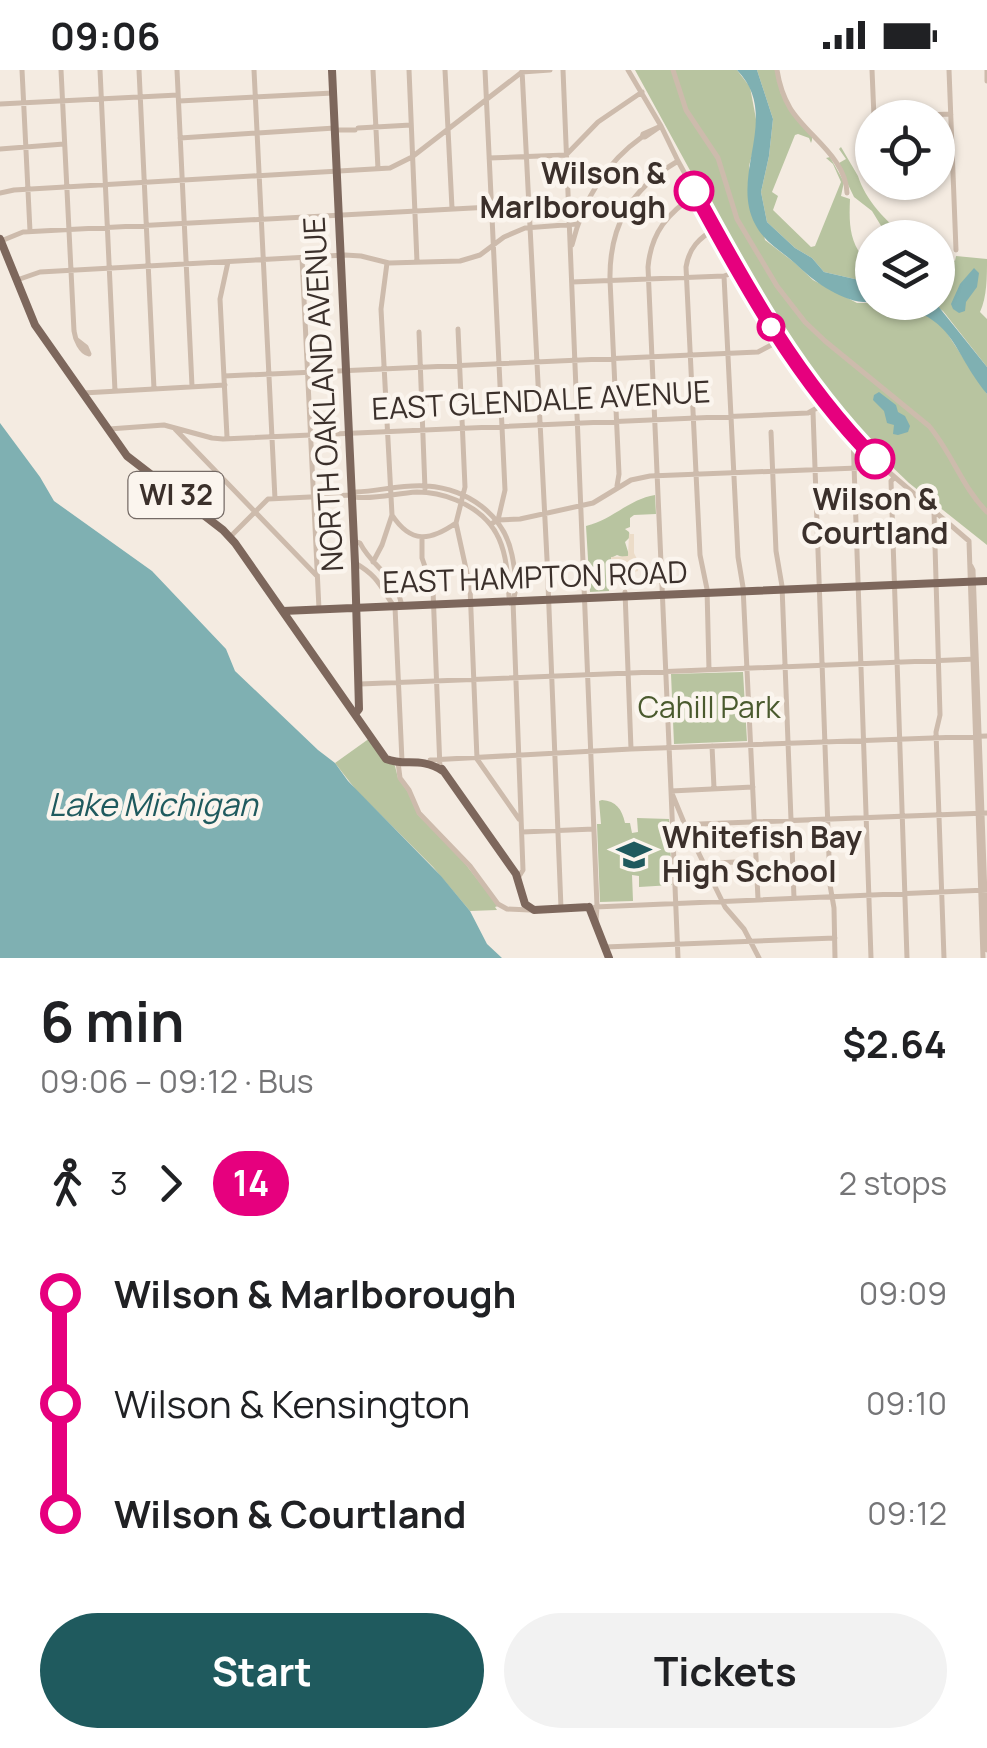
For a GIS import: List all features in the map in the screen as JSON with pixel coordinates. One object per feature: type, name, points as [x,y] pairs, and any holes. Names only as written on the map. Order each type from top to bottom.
[{"type":"main road","name":"NORTH OAKLAND AVENUE","points":[[332,70],[355,563],[359,684],[359,709],[355,714]]},
{"type":"main road","name":"WI 32","points":[[0,240],[35,326],[134,463],[230,537],[382,753],[388,760],[400,762]]},
{"type":"main road","name":"EAST HAMPTON ROAD","points":[[283,612],[360,604],[987,580]]},
{"type":"main road","points":[[400,762],[434,764],[520,883],[528,906],[590,912],[609,958]]},
{"type":"street","points":[[22,70],[30,231]]},
{"type":"street","points":[[61,70],[77,340]]},
{"type":"street","points":[[100,70],[115,391]]},
{"type":"street","points":[[139,70],[154,388]]},
{"type":"street","points":[[177,70],[192,386]]},
{"type":"street","points":[[254,70],[275,499]]},
{"type":"street","points":[[373,70],[378,170]]},
{"type":"street","points":[[409,70],[417,262]]},
{"type":"street","points":[[445,70],[452,208]]},
{"type":"street","points":[[484,70],[506,490],[494,522]]},
{"type":"street","points":[[0,194],[28,189],[378,170],[412,157],[521,71],[550,70]]},
{"type":"street","points":[[563,70],[594,828],[590,912],[676,903],[984,890]]},
{"type":"street","points":[[627,70],[779,341],[824,404],[882,467],[969,541],[981,736],[987,950]]},
{"type":"street","points":[[672,70],[686,110],[718,158],[737,219],[777,286],[825,340],[929,426],[946,447],[968,490],[987,512]]},
{"type":"street","points":[[777,70],[790,107],[834,160],[847,193]]},
{"type":"street","points":[[872,70],[873,100]]},
{"type":"street","points":[[949,70],[950,100]]},
{"type":"street","points":[[986,70],[987,81]]},
{"type":"street","points":[[521,71],[561,907]]},
{"type":"street","points":[[0,104],[140,96],[333,93]]},
{"type":"street","points":[[488,158],[572,152],[598,122],[641,93]]},
{"type":"street","points":[[180,138],[411,125]]},
{"type":"street","points":[[570,252],[589,196],[606,170],[643,134],[659,127]]},
{"type":"street","points":[[0,149],[64,144]]},
{"type":"street","points":[[616,488],[619,470],[610,280],[612,243],[625,210],[648,181],[678,161]]},
{"type":"street","points":[[678,958],[648,278],[649,256],[658,230],[675,208],[696,195]]},
{"type":"street","points":[[954,200],[956,250]]},
{"type":"street","points":[[0,240],[30,231],[491,207]]},
{"type":"street","points":[[16,280],[40,272],[341,255],[386,263],[471,259],[515,231],[577,224]]},
{"type":"street","points":[[709,670],[686,277],[687,260],[694,245],[714,228]]},
{"type":"street","points":[[302,258],[319,609]]},
{"type":"street","points":[[227,438],[220,299],[228,262]]},
{"type":"street","points":[[373,562],[392,515],[381,310],[386,263]]},
{"type":"street","points":[[571,282],[724,276],[738,271]]},
{"type":"street","points":[[724,276],[758,900]]},
{"type":"street","points":[[458,329],[463,499],[456,523],[471,601],[476,756],[521,822]]},
{"type":"street","points":[[419,332],[425,489]]},
{"type":"street","points":[[224,376],[728,354],[758,352],[779,341]]},
{"type":"street","points":[[83,393],[224,385]]},
{"type":"street","points":[[824,404],[813,412],[814,470],[836,958]]},
{"type":"street","name":"EAST GLENDALE AVENUE","points":[[108,429],[172,426],[212,438],[227,438],[813,412]]},
{"type":"street","points":[[172,426],[317,576]]},
{"type":"street","points":[[771,432],[776,551],[782,588],[794,898]]},
{"type":"street","points":[[190,446],[198,434]]},
{"type":"street","points":[[852,436],[870,958]]},
{"type":"street","points":[[494,522],[581,506],[602,499],[630,480],[658,476],[882,467]]},
{"type":"street","points":[[619,470],[630,480]]},
{"type":"street","points":[[894,477],[891,481],[908,958]]},
{"type":"street","points":[[230,537],[268,500],[275,499],[425,489],[463,499],[488,511],[503,546],[512,598],[523,873],[520,883]]},
{"type":"street","points":[[934,512],[940,715],[936,738],[944,958]]},
{"type":"street","points":[[392,515],[399,525],[422,537],[438,535],[456,523]]},
{"type":"street","points":[[422,537],[422,558],[434,603],[434,764],[476,756],[981,736]]},
{"type":"street","points":[[354,541],[392,580],[400,778],[419,813],[470,866],[502,907],[528,906]]},
{"type":"street","points":[[355,563],[380,582],[395,604]]},
{"type":"street","points":[[625,594],[631,749]]},
{"type":"street","points":[[359,684],[974,659]]},
{"type":"street","points":[[975,686],[987,686]]},
{"type":"street","points":[[712,746],[714,789]]},
{"type":"street","points":[[671,791],[753,787]]},
{"type":"street","points":[[671,791],[722,901],[744,928],[759,958]]},
{"type":"street","points":[[674,826],[982,813]]},
{"type":"street","points":[[521,832],[594,828]]},
{"type":"street","points":[[675,864],[756,861]]},
{"type":"street","points":[[983,958],[984,890]]},
{"type":"street","points":[[732,900],[732,916]]},
{"type":"street","points":[[605,947],[835,938]]},
{"type":"green space","points":[[635,70],[737,70],[750,87],[756,119],[756,140],[749,166],[765,240],[813,280],[855,302],[855,320],[934,320],[945,330],[987,394],[987,545],[909,483],[861,437],[816,385],[766,309]]},
{"type":"green space","points":[[757,70],[776,70],[781,94],[812,136],[811,143],[809,138],[795,135],[772,192],[778,196],[773,210],[811,247],[815,246],[841,182],[826,158],[830,157],[844,182],[841,196],[850,199],[855,279],[824,272],[767,222],[761,192],[773,119]]},
{"type":"green space","points":[[839,149],[855,171],[855,198],[839,166],[846,159]]},
{"type":"green space","points":[[858,200],[870,200],[887,220],[878,220]]},
{"type":"green space","points":[[956,256],[987,259],[980,312],[987,319],[987,367],[950,320],[955,320]]},
{"type":"green space","points":[[655,495],[656,514],[630,518],[630,527],[625,529],[630,537],[625,542],[629,555],[611,558],[614,581],[609,582],[609,591],[590,592],[586,526]]},
{"type":"green space","name":"Cahill Park","points":[[743,672],[747,741],[674,744],[671,674]]},
{"type":"green space","points":[[370,738],[395,766],[418,815],[460,857],[498,906],[497,910],[470,911],[335,763]]},
{"type":"green space","points":[[602,800],[618,807],[632,833],[638,832],[637,818],[669,819],[672,885],[639,887],[639,876],[632,875],[633,901],[600,902],[597,824],[601,824]]},
{"type":"shaded area","points":[[629,534],[634,534],[638,571],[634,572],[634,581],[614,582],[611,557],[628,556]]},
{"type":"water","points":[[737,70],[757,70],[773,119],[761,192],[767,222],[824,272],[855,279],[855,300],[806,274],[769,242],[755,224],[748,185],[756,126],[750,88]]},
{"type":"water","points":[[974,268],[979,273],[965,311],[959,313],[955,310],[955,295]]},
{"type":"water","points":[[932,320],[949,320],[987,367],[987,394],[950,337]]},
{"type":"water","points":[[879,392],[905,416],[910,426],[908,432],[893,434],[894,425],[887,423],[884,411],[873,400]]},
{"type":"water","name":"Lake Michigan","points":[[0,423],[54,501],[152,571],[226,649],[235,671],[335,763],[441,876],[470,911],[487,944],[502,958],[0,958]]},
{"type":"bus line","name":"14","points":[[694,191],[779,341],[824,404],[875,459]]},
{"type":"place","name":"Wilson & Marlborough","points":[[694,191]]},
{"type":"place","name":"Wilson & Courtland","points":[[875,459]]},
{"type":"place","name":"Whitefish Bay High School","points":[[634,855]]}]
